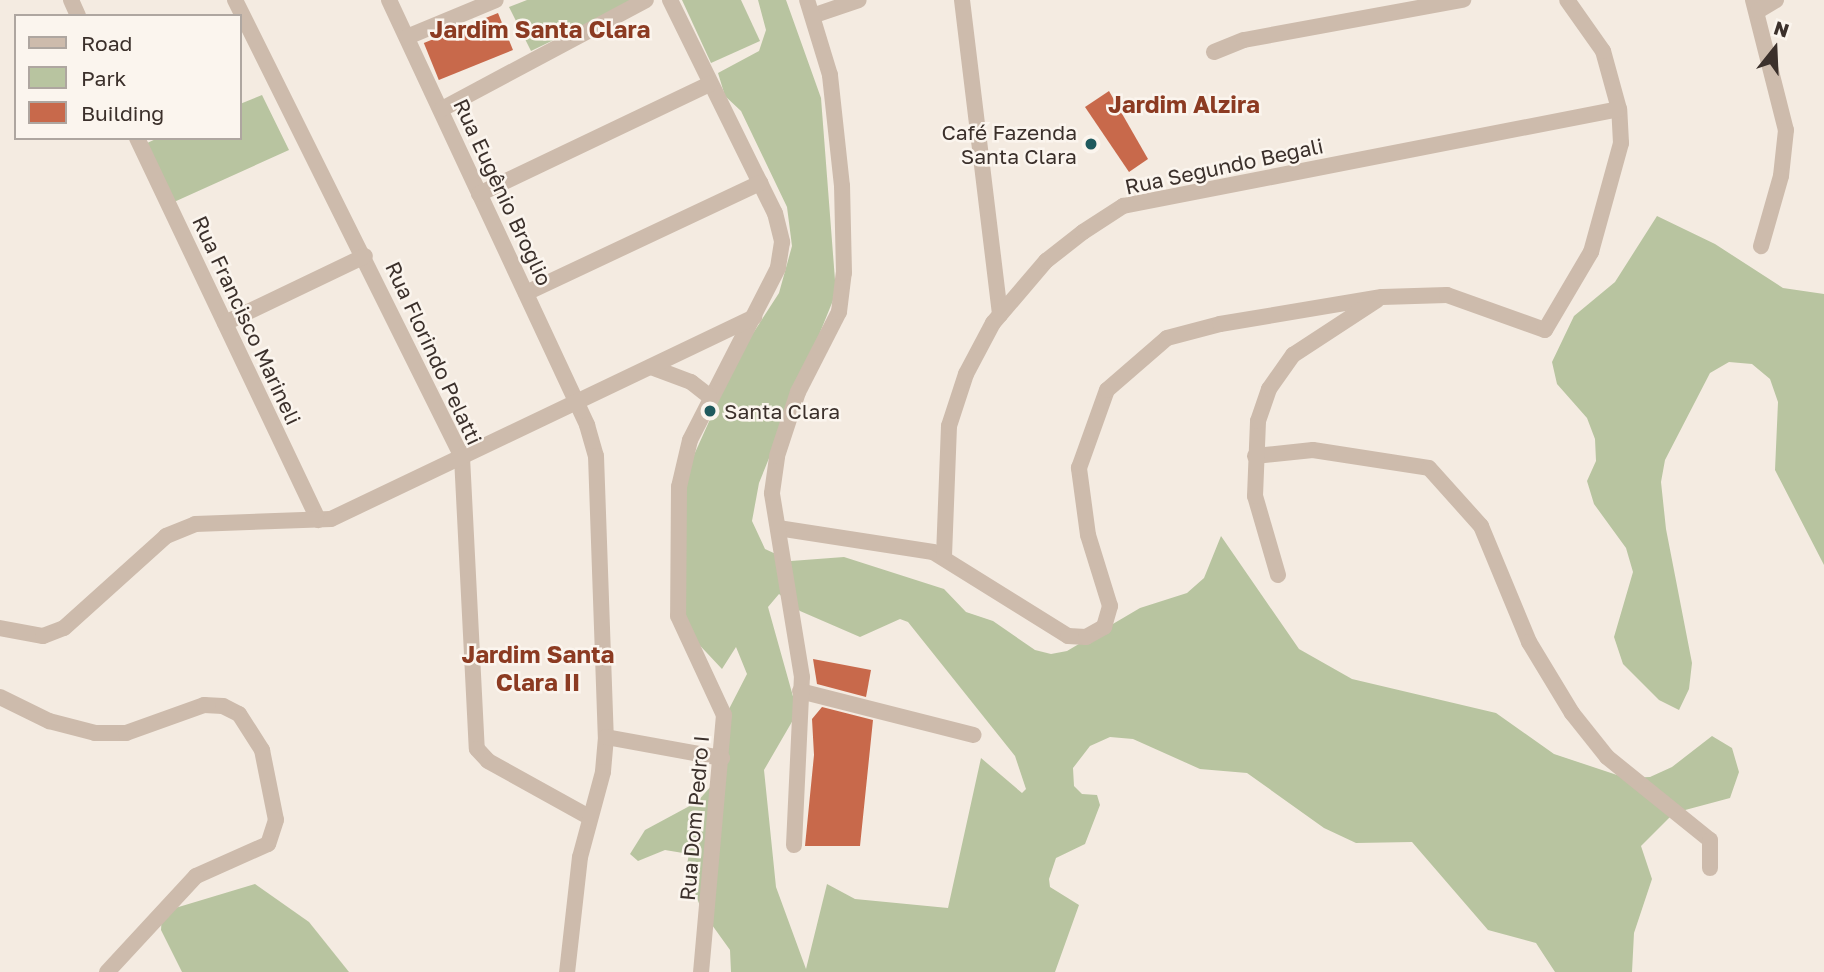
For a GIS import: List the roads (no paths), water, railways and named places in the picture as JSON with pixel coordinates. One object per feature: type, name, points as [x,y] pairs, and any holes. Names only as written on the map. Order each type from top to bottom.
[{"type":"street","name":"Rua Florindo Pelatti","points":[[235,0],[365,256],[462,457],[477,749],[488,761],[589,817]]},
{"type":"street","name":"Rua Eugênio Broglio","points":[[389,0],[576,402],[596,456],[606,737],[603,772],[589,817],[566,972]]},
{"type":"street","points":[[407,37],[496,0]]},
{"type":"street","points":[[442,109],[646,0]]},
{"type":"street","name":"Rua Dom Pedro I","points":[[670,0],[760,183],[782,242],[778,268],[754,317],[709,396],[679,487],[678,604],[688,642],[724,715],[701,972]]},
{"type":"street","points":[[794,845],[800,691],[772,493],[777,456],[799,392],[839,312],[844,273],[842,186],[830,75],[815,15],[807,0]]},
{"type":"street","points":[[815,15],[859,0]]},
{"type":"street","points":[[962,0],[1000,315]]},
{"type":"street","points":[[1214,52],[1244,40],[1463,0]]},
{"type":"street","points":[[778,528],[944,556],[1052,628],[1086,637],[1104,627],[1110,606],[1088,535],[1079,468],[1107,390],[1167,338],[1220,324],[1382,297],[1447,295],[1545,330],[1591,252],[1609,201],[1620,143],[1619,109],[1603,51],[1567,0]]},
{"type":"street","points":[[1761,246],[1781,176],[1786,130],[1756,5],[1776,0]]},
{"type":"street","points":[[479,194],[710,84]]},
{"type":"street","name":"Rua Segundo Begali","points":[[944,556],[949,426],[966,374],[1000,315],[1046,261],[1123,206],[1619,109]]},
{"type":"street","name":"Rua Francisco Marineli","points":[[138,140],[318,520]]},
{"type":"street","points":[[526,293],[760,183]]},
{"type":"street","points":[[225,323],[365,256]]},
{"type":"street","points":[[1278,575],[1255,496],[1255,456],[1269,389],[1293,355],[1382,297]]},
{"type":"street","points":[[0,628],[43,636],[64,628],[166,536],[195,523],[331,519],[754,317]]},
{"type":"street","points":[[651,367],[691,382],[709,396]]},
{"type":"street","points":[[1255,456],[1313,450],[1429,468],[1481,526],[1529,642],[1572,713],[1607,757],[1710,841],[1710,868]]},
{"type":"street","points":[[800,691],[974,734]]},
{"type":"street","points":[[0,697],[49,721],[95,733],[126,733],[204,705],[223,706],[239,714],[262,750],[276,820],[268,844],[196,876],[107,972]]},
{"type":"street","points":[[606,737],[722,758]]},
{"type":"place","name":"Café Fazenda Santa Clara","points":[[1091,144]]},
{"type":"place","name":"Santa Clara","points":[[710,411]]},
{"type":"district","name":"Jardim Santa Clara","points":[[540,29]]},
{"type":"district","name":"Jardim Alzira","points":[[1184,104]]},
{"type":"district","name":"Jardim Santa Clara II","points":[[538,668]]}]
